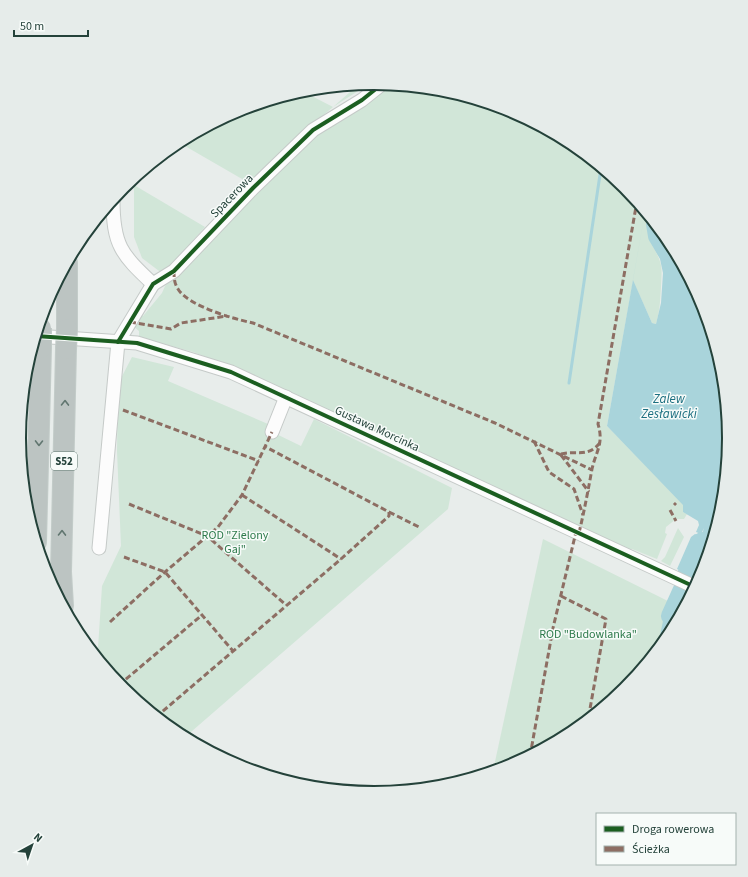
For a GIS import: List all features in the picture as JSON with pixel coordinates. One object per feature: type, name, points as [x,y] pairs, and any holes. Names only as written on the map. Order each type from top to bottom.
[{"type":"highway","name":"S52","points":[[62,592],[61,572],[67,275]]},
{"type":"highway","name":"S52","points":[[36,522],[40,342]]},
{"type":"street","name":"Spacerowa","points":[[118,342],[153,284],[174,270],[313,130],[362,100],[374,90]]},
{"type":"street","points":[[113,208],[114,232],[119,244],[131,262],[153,284]]},
{"type":"street","name":"Gustawa Morcinka","points":[[42,333],[137,343],[205,362],[232,372],[690,585]]},
{"type":"street","points":[[99,548],[118,342]]},
{"type":"street","points":[[272,432],[286,397]]},
{"type":"green space","points":[[381,90],[419,93],[464,102],[507,117],[548,137],[586,162],[620,192],[636,209],[657,236],[653,246],[659,258],[662,270],[660,306],[656,324],[652,323],[633,281],[607,426],[684,505],[683,512],[687,514],[684,519],[676,519],[666,527],[665,533],[667,534],[657,559],[632,549],[628,551],[460,474],[249,373],[193,352],[139,337],[139,331],[133,326],[140,314],[143,316],[162,293],[165,286],[280,167],[321,132]]},
{"type":"green space","points":[[351,91],[359,91],[333,107]]},
{"type":"green space","points":[[312,96],[333,107],[288,145],[249,183],[185,146],[220,126],[241,117],[284,102]]},
{"type":"green space","points":[[135,186],[205,227],[163,274],[142,258],[134,237]]},
{"type":"green space","name":"ROD \"Zielony Gaj\"","points":[[132,357],[174,367],[168,381],[268,424],[266,429],[301,446],[314,419],[452,488],[448,509],[189,733],[162,715],[128,685],[112,668],[98,648],[102,586],[121,546],[117,451],[118,384]]},
{"type":"green space","points":[[678,528],[684,537],[670,566],[661,561],[665,557]]},
{"type":"green space","name":"ROD \"Budowlanka\"","points":[[543,539],[679,606],[663,632],[636,668],[620,685],[586,715],[548,740],[528,751],[494,765]]},
{"type":"water","name":"Zalew Zesławicki","points":[[644,219],[633,280],[652,323],[656,324],[661,303],[663,273],[660,259],[653,246],[650,227],[675,264],[696,305],[704,327],[715,371],[721,416],[721,461],[715,506],[709,533],[705,539],[701,537],[704,528],[701,534],[696,532],[699,525],[698,521],[683,512],[683,505],[607,426]]},
{"type":"water","points":[[695,534],[700,536],[698,540],[704,543],[689,573],[691,573],[705,545],[694,577],[677,569],[691,537]]},
{"type":"water","points":[[673,590],[684,595],[678,604],[675,613],[660,636]]},
{"type":"waterway","points":[[569,383],[600,174]]},
{"type":"waterway","points":[[659,240],[666,251]]},
{"type":"waterway","points":[[670,616],[689,574],[687,572],[702,541]]},
{"type":"marked path","points":[[579,533],[592,469],[600,442],[600,431],[598,424],[636,209]]},
{"type":"marked path","points":[[174,271],[174,278],[178,289],[191,301],[201,306],[224,315],[253,323],[495,423],[592,470]]},
{"type":"marked path","points":[[130,322],[171,329],[181,323],[227,316]]},
{"type":"marked path","points":[[123,410],[259,461]]},
{"type":"marked path","points":[[110,622],[165,572],[218,527],[242,495],[272,432]]},
{"type":"marked path","points":[[534,441],[549,472],[574,489],[583,515]]},
{"type":"marked path","points":[[561,454],[586,452],[595,448],[600,443]]},
{"type":"marked path","points":[[160,713],[389,516],[389,512],[266,447]]},
{"type":"marked path","points":[[561,455],[589,492]]},
{"type":"marked path","points":[[242,495],[341,559]]},
{"type":"marked path","points":[[129,504],[207,536],[286,605]]},
{"type":"marked path","points":[[670,510],[676,521]]},
{"type":"marked path","points":[[389,512],[421,528]]},
{"type":"marked path","points":[[531,749],[553,628],[576,532]]},
{"type":"marked path","points":[[124,557],[165,572],[233,651]]},
{"type":"marked path","points":[[561,596],[606,619],[589,712]]},
{"type":"marked path","points":[[124,681],[202,615]]},
{"type":"cycle path","points":[[118,342],[153,284],[174,271],[253,188],[313,130],[362,100],[374,90]]},
{"type":"cycle path","points":[[41,336],[137,343],[231,372],[690,585]]}]
